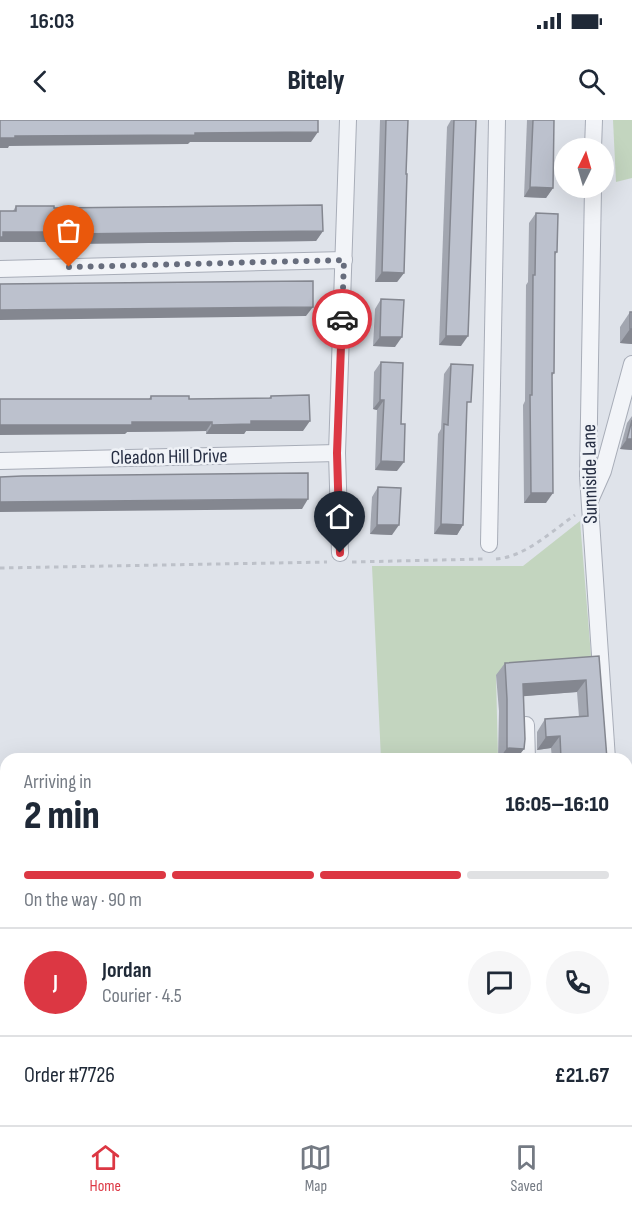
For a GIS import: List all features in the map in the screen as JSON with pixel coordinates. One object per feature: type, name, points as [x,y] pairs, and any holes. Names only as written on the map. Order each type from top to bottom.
[{"type":"street","points":[[340,559],[337,453],[348,120]]},
{"type":"street","points":[[489,544],[497,120]]},
{"type":"street","points":[[593,138],[594,120]]},
{"type":"street","name":"Sunniside Lane","points":[[593,198],[588,476],[607,753]]},
{"type":"street","points":[[0,269],[344,260]]},
{"type":"street","points":[[589,503],[603,471],[632,364]]},
{"type":"street","name":"Cleadon Hill Drive","points":[[0,461],[337,453]]},
{"type":"street","points":[[526,725],[527,753]]},
{"type":"path","points":[[0,568],[340,559],[507,558],[518,554],[589,503]]},
{"type":"green space","points":[[613,120],[632,120],[632,178],[616,182],[614,138]]},
{"type":"green space","points":[[580,521],[592,668],[496,675],[498,753],[381,753],[372,566],[523,566]]},
{"type":"building","points":[[0,120],[318,120],[318,132],[0,138]]},
{"type":"building","points":[[386,120],[408,120],[404,273],[382,272]]},
{"type":"building","points":[[454,120],[476,120],[468,336],[446,336]]},
{"type":"building","points":[[533,120],[554,120],[553,188],[530,187]]},
{"type":"building","points":[[322,205],[323,231],[69,234],[69,232],[3,232],[3,237],[0,237],[0,211],[16,211],[16,206],[54,206],[54,208]]},
{"type":"building","points":[[536,213],[558,214],[557,252],[555,252],[554,373],[552,373],[553,493],[531,493],[530,395],[532,395]]},
{"type":"building","points":[[313,281],[313,307],[0,310],[0,284]]},
{"type":"building","points":[[381,299],[404,300],[402,337],[380,337]]},
{"type":"building","points":[[630,312],[632,312],[632,329],[630,329]]},
{"type":"building","points":[[381,362],[403,363],[401,424],[405,424],[404,462],[381,461],[384,400],[380,400]]},
{"type":"building","points":[[451,364],[473,365],[471,402],[467,402],[463,525],[441,524],[444,424],[448,425]]},
{"type":"building","points":[[309,395],[310,421],[251,421],[251,424],[212,425],[212,422],[132,422],[132,425],[0,425],[0,399],[151,399],[151,396],[189,396],[189,399],[271,398],[271,396]]},
{"type":"building","points":[[632,420],[632,439],[627,439]]},
{"type":"building","points":[[308,473],[308,499],[0,502],[0,477]]},
{"type":"building","points":[[378,487],[401,488],[399,525],[377,525]]},
{"type":"building","points":[[599,656],[607,753],[561,753],[560,736],[546,737],[545,719],[588,716],[586,680],[523,684],[524,749],[507,748],[505,663]]},
{"type":"way so far","points":[[69,267],[344,260],[342,319]]},
{"type":"route","points":[[340,553],[337,453],[342,319]]}]
